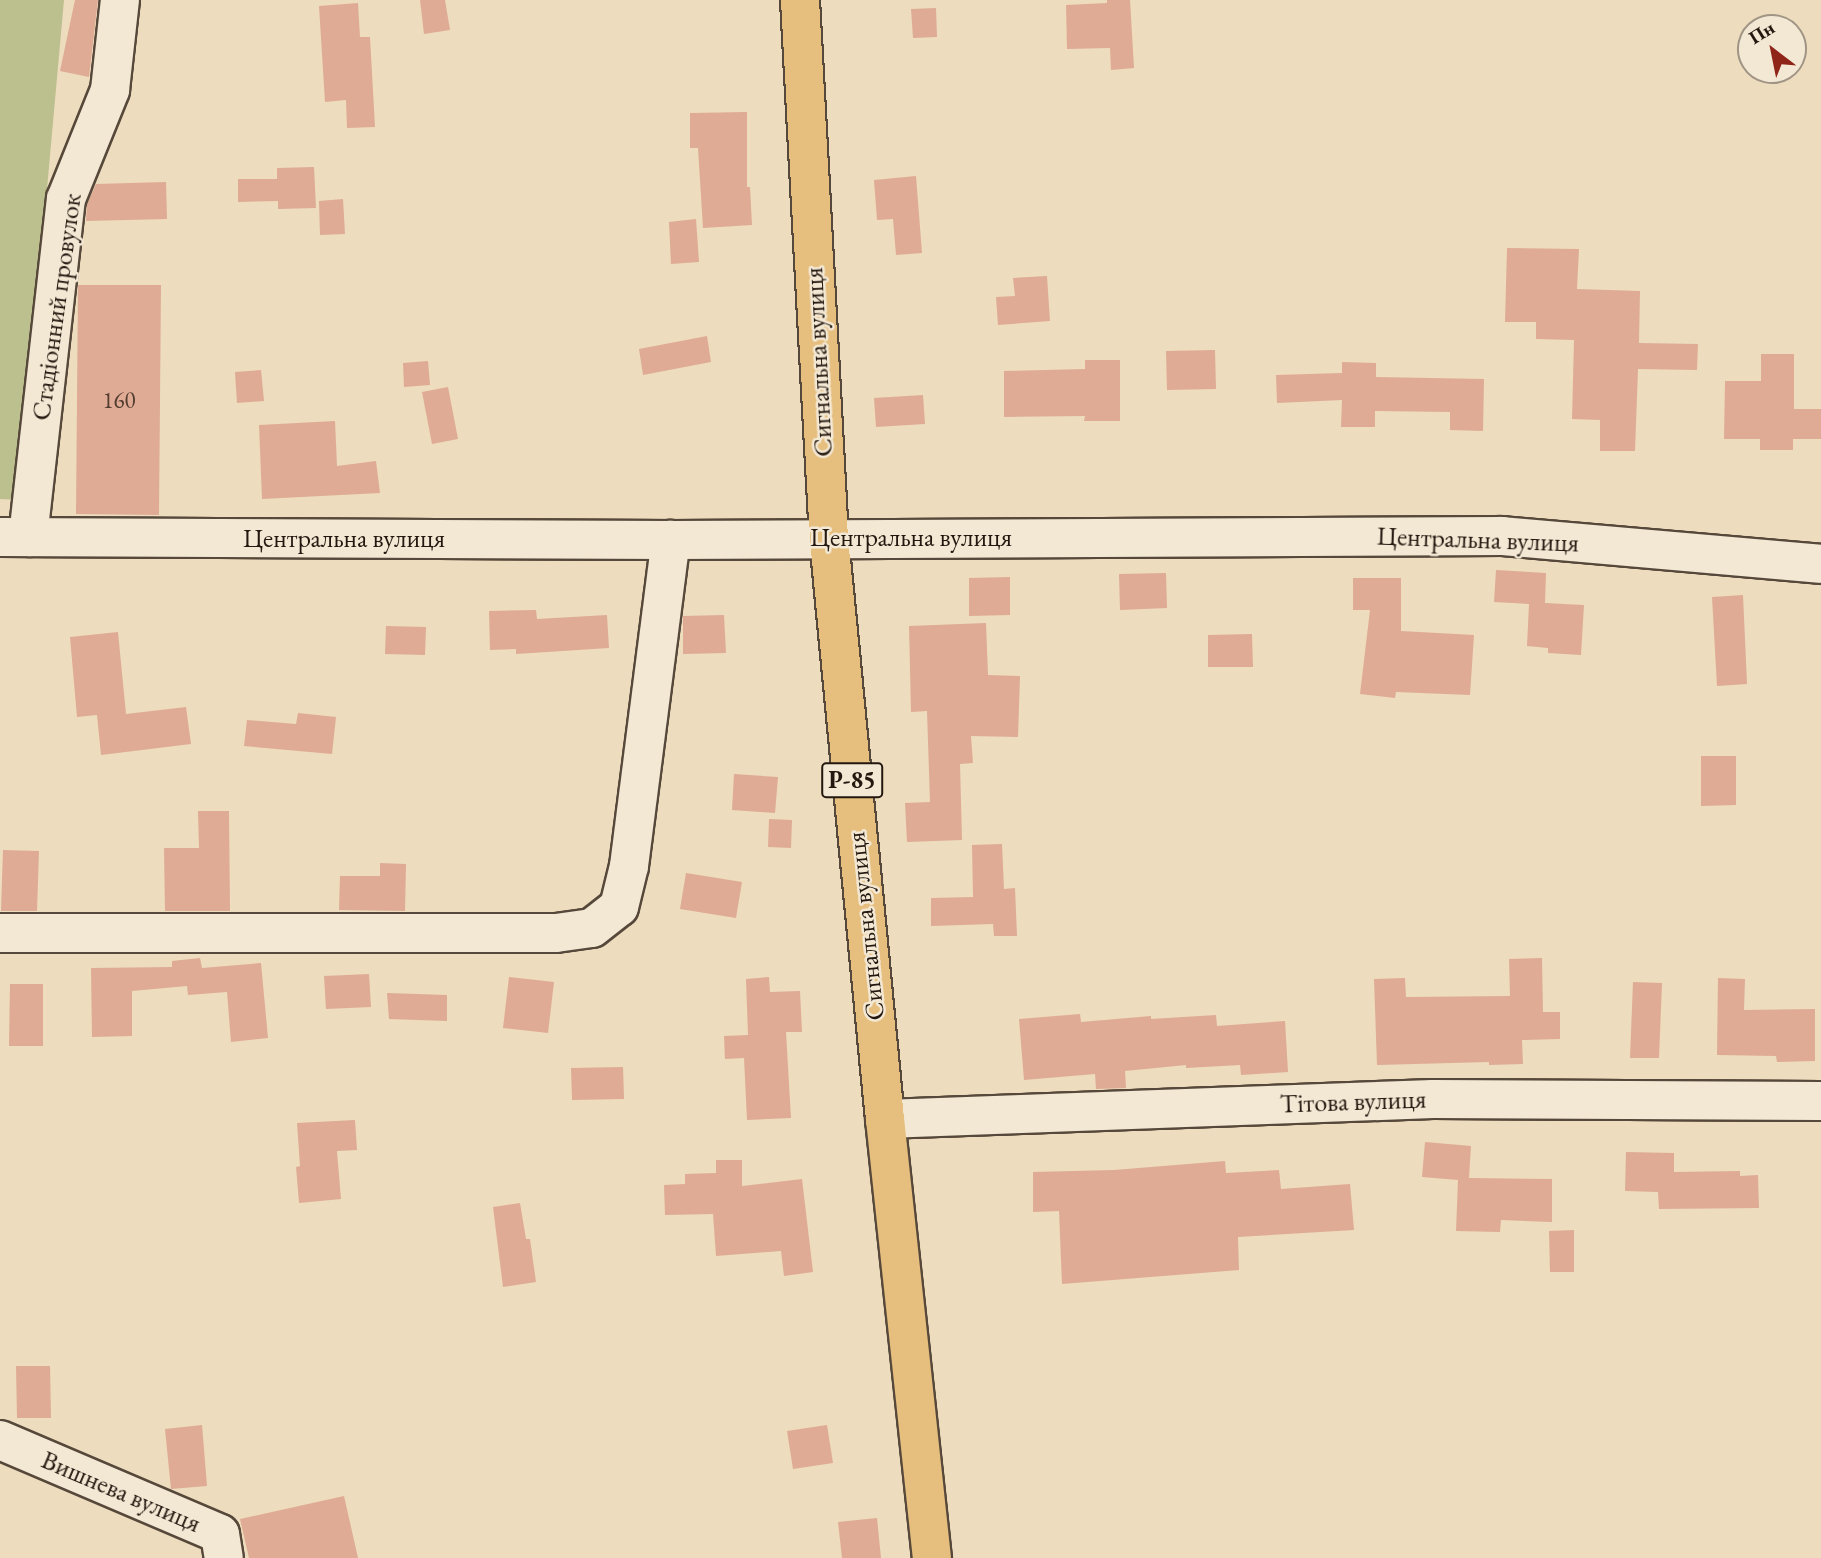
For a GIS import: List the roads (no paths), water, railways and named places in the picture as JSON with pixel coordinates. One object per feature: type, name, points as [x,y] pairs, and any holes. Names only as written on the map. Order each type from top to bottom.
[{"type":"main road","name":"Сигнальна вулиця","points":[[800,0],[829,539],[885,1119],[932,1558]]},
{"type":"street","name":"Стадіонний провулок","points":[[14,537],[66,199],[110,90],[120,0]]},
{"type":"street","name":"Центральна вулиця","points":[[14,537],[671,540],[1502,536],[1821,565]]},
{"type":"street","points":[[0,933],[556,933],[592,928],[619,906],[629,866],[671,540]]},
{"type":"street","name":"Тітова вулиця","points":[[885,1119],[1433,1099],[1821,1101]]},
{"type":"street","name":"Вишнева вулиця","points":[[0,1440],[220,1534],[225,1558]]}]
